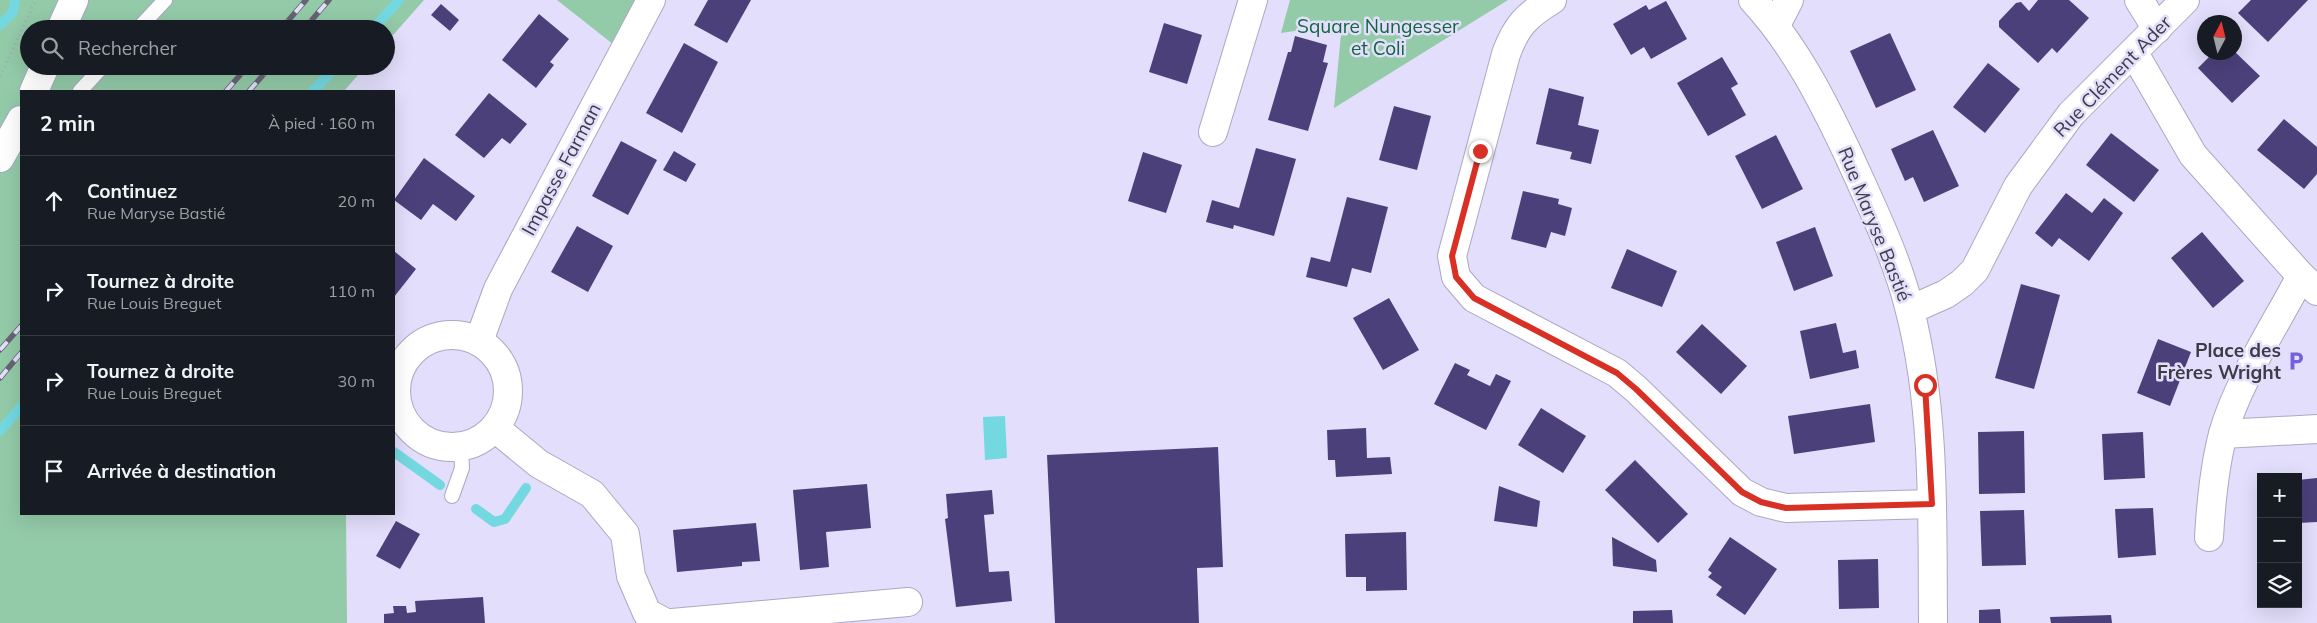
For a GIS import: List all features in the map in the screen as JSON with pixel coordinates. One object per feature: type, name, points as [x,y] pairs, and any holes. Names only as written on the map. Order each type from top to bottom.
[{"type":"street","points":[[65,20],[74,0]]},
{"type":"street","name":"Impasse Farman","points":[[479,341],[498,289],[578,134],[651,0]]},
{"type":"street","points":[[1213,132],[1253,0]]},
{"type":"street","points":[[1552,0],[1526,18],[1519,25],[1511,39],[1452,256],[1456,277],[1474,298],[1617,373],[1636,389],[1742,492],[1761,502],[1786,508],[1932,504]]},
{"type":"street","name":"Rue Maryse Bastié","points":[[1754,0],[1776,25],[1825,105],[1876,215],[1910,310],[1925,385],[1932,504],[1933,623]]},
{"type":"street","points":[[1776,25],[1789,0]]},
{"type":"street","points":[[2139,0],[2157,29]]},
{"type":"street","name":"Rue Clément Ader","points":[[1910,310],[1946,294],[1962,283],[1975,270],[2014,194],[2043,150],[2071,114],[2185,0]]},
{"type":"street","points":[[2134,53],[2193,155],[2309,284],[2238,394],[2223,434],[2212,491],[2209,537]]},
{"type":"street","points":[[34,90],[41,75]]},
{"type":"street","points":[[0,158],[20,122]]},
{"type":"street","points":[[460,335],[479,341],[493,351],[503,365],[508,381],[509,398],[504,414],[495,428],[480,441],[462,447],[442,447],[424,440],[409,428],[399,411],[395,392],[398,373],[408,355],[422,343],[441,336],[460,335]]},
{"type":"street","points":[[495,428],[539,464],[592,494],[624,534],[631,576],[647,613],[666,623]]},
{"type":"street","points":[[2223,434],[2317,429]]},
{"type":"street","points":[[672,623],[908,602]]},
{"type":"lane","points":[[146,20],[165,0]]},
{"type":"lane","points":[[81,90],[95,75]]},
{"type":"lane","points":[[452,496],[462,468],[462,447]]},
{"type":"path","points":[[27,20],[36,0]]},
{"type":"path","points":[[0,76],[20,34]]},
{"type":"green space","points":[[0,0],[424,0],[395,33],[395,20],[20,20],[20,75],[358,75],[345,90],[20,90],[20,515],[346,515],[347,623],[0,623]]},
{"type":"green space","points":[[557,0],[651,0],[623,52]]},
{"type":"green space","name":"Square Nungesser et Coli","points":[[1290,0],[1508,0],[1334,108],[1342,24],[1281,33]]},
{"type":"shaded area","points":[[1005,416],[1007,458],[985,460],[983,417]]},
{"type":"building","points":[[708,0],[751,0],[727,43],[694,25]]},
{"type":"building","points":[[2038,0],[2069,0],[2089,18],[2057,53],[2052,48],[2038,63],[1999,27],[1999,21],[2016,3],[2021,2],[2029,11]]},
{"type":"building","points":[[2251,0],[2308,0],[2268,42],[2238,13]]},
{"type":"building","points":[[1666,1],[1687,39],[1651,59],[1644,47],[1631,55],[1613,24],[1646,5],[1649,10]]},
{"type":"building","points":[[441,4],[459,20],[450,31],[431,15]]},
{"type":"building","points":[[539,14],[569,39],[550,62],[554,65],[536,88],[502,60]]},
{"type":"building","points":[[1164,23],[1202,35],[1187,84],[1149,72]]},
{"type":"building","points":[[1890,33],[1916,90],[1876,108],[1850,51]]},
{"type":"building","points":[[1295,36],[1327,45],[1323,62],[1328,63],[1308,131],[1268,120],[1288,52],[1291,52]]},
{"type":"building","points":[[684,43],[718,62],[682,133],[646,113]]},
{"type":"building","points":[[1722,57],[1738,84],[1731,88],[1746,115],[1708,136],[1677,83]]},
{"type":"building","points":[[2242,59],[2260,76],[2232,103],[2198,68],[2206,60]]},
{"type":"building","points":[[1988,63],[2020,89],[1985,133],[1953,107]]},
{"type":"building","points":[[1549,88],[1584,97],[1578,125],[1599,130],[1591,164],[1570,159],[1572,152],[1536,144]]},
{"type":"building","points":[[489,93],[527,124],[510,144],[502,138],[484,158],[455,135]]},
{"type":"building","points":[[1394,106],[1431,116],[1417,170],[1379,160]]},
{"type":"building","points":[[2284,119],[2317,147],[2317,174],[2304,189],[2257,150]]},
{"type":"building","points":[[1933,130],[1959,186],[1924,202],[1913,177],[1905,181],[1891,149]]},
{"type":"building","points":[[2111,133],[2159,170],[2134,202],[2086,165]]},
{"type":"building","points":[[1776,135],[1803,189],[1762,209],[1735,156]]},
{"type":"building","points":[[621,141],[657,160],[628,215],[592,196]]},
{"type":"building","points":[[1256,148],[1296,159],[1274,236],[1234,225],[1233,229],[1206,222],[1212,200],[1239,208]]},
{"type":"building","points":[[674,151],[696,164],[686,182],[663,170]]},
{"type":"building","points":[[1143,152],[1182,165],[1166,213],[1128,201]]},
{"type":"building","points":[[424,158],[475,196],[456,221],[433,204],[421,220],[395,201]]},
{"type":"building","points":[[1523,191],[1559,199],[1558,204],[1572,208],[1565,236],[1551,232],[1546,248],[1511,239]]},
{"type":"building","points":[[2066,193],[2092,213],[2104,198],[2123,213],[2089,261],[2059,238],[2052,247],[2035,233]]},
{"type":"building","points":[[1347,197],[1388,207],[1371,273],[1352,268],[1347,287],[1306,277],[1311,257],[1330,262]]},
{"type":"building","points":[[577,226],[613,246],[588,292],[551,272]]},
{"type":"building","points":[[1815,227],[1833,276],[1794,291],[1776,242]]},
{"type":"building","points":[[2202,232],[2244,281],[2213,308],[2171,258]]},
{"type":"building","points":[[1627,249],[1677,271],[1662,307],[1611,288]]},
{"type":"building","points":[[395,252],[416,269],[395,296]]},
{"type":"building","points":[[2021,284],[2060,295],[2034,389],[1995,378]]},
{"type":"building","points":[[1389,298],[1419,350],[1383,370],[1353,318]]},
{"type":"building","points":[[1836,323],[1843,353],[1856,350],[1859,368],[1810,379],[1800,331]]},
{"type":"building","points":[[1702,324],[1747,366],[1721,394],[1676,352]]},
{"type":"building","points":[[2158,339],[2191,352],[2170,406],[2137,393]]},
{"type":"building","points":[[1455,363],[1470,370],[1467,375],[1490,386],[1496,374],[1511,381],[1486,430],[1434,404]]},
{"type":"building","points":[[1870,404],[1875,442],[1794,454],[1788,416]]},
{"type":"building","points":[[1541,408],[1586,436],[1563,473],[1518,445]]},
{"type":"building","points":[[1366,428],[1367,458],[1390,457],[1392,474],[1336,477],[1335,460],[1328,460],[1327,430]]},
{"type":"building","points":[[2024,431],[2025,493],[1979,494],[1978,432]]},
{"type":"building","points":[[2143,432],[2145,478],[2104,480],[2102,434]]},
{"type":"building","points":[[1218,447],[1223,567],[1197,568],[1199,623],[1055,623],[1047,455]]},
{"type":"building","points":[[1635,460],[1688,514],[1658,543],[1605,490]]},
{"type":"building","points":[[2317,478],[2317,522],[2302,523],[2302,480]]},
{"type":"building","points":[[867,484],[871,528],[826,532],[829,567],[800,570],[793,490]]},
{"type":"building","points":[[1499,486],[1540,501],[1537,527],[1494,521]]},
{"type":"building","points":[[992,490],[994,514],[984,515],[989,572],[1009,571],[1012,601],[956,607],[945,519],[948,518],[946,494]]},
{"type":"building","points":[[2153,508],[2156,555],[2118,558],[2115,509]]},
{"type":"building","points":[[2024,510],[2026,565],[1982,566],[1980,511]]},
{"type":"building","points":[[396,521],[420,534],[400,569],[376,556]]},
{"type":"building","points":[[756,523],[760,561],[742,562],[742,566],[677,572],[673,530]]},
{"type":"building","points":[[1406,532],[1407,590],[1366,591],[1366,577],[1346,577],[1345,534]]},
{"type":"building","points":[[1612,537],[1656,560],[1657,572],[1613,566]]},
{"type":"building","points":[[1730,537],[1777,569],[1745,615],[1716,595],[1722,587],[1708,577],[1712,573],[1708,570]]},
{"type":"building","points":[[1878,559],[1879,608],[1839,609],[1838,560]]},
{"type":"building","points":[[483,597],[485,623],[384,623],[384,614],[394,613],[393,606],[406,606],[407,613],[416,612],[415,601]]},
{"type":"building","points":[[2000,609],[2001,623],[1979,623],[1979,610]]},
{"type":"building","points":[[1672,610],[1673,623],[1633,623],[1633,611]]},
{"type":"building","points":[[2111,615],[2112,623],[2051,623],[2050,617]]},
{"type":"waterway","points":[[0,25],[13,12],[15,0]]},
{"type":"waterway","points":[[381,20],[399,0]]},
{"type":"waterway","points":[[314,90],[328,75]]},
{"type":"waterway","points":[[0,431],[20,408]]},
{"type":"waterway","points":[[395,453],[440,485]]},
{"type":"waterway","points":[[476,509],[494,522],[505,519],[526,488]]},
{"type":"railway","points":[[289,20],[306,0]]},
{"type":"railway","points":[[312,20],[329,0]]},
{"type":"railway","points":[[227,90],[240,75]]},
{"type":"railway","points":[[250,90],[263,75]]},
{"type":"railway","points":[[0,350],[20,327]]},
{"type":"railway","points":[[0,378],[20,354]]},
{"type":"place","name":"Place des Frères Wright","points":[[2296,361]]},
{"type":"route","points":[[1480,151],[1452,256],[1456,277],[1474,298],[1617,373],[1636,389],[1742,492],[1761,502],[1786,508],[1932,504],[1930,442],[1925,385]]}]
